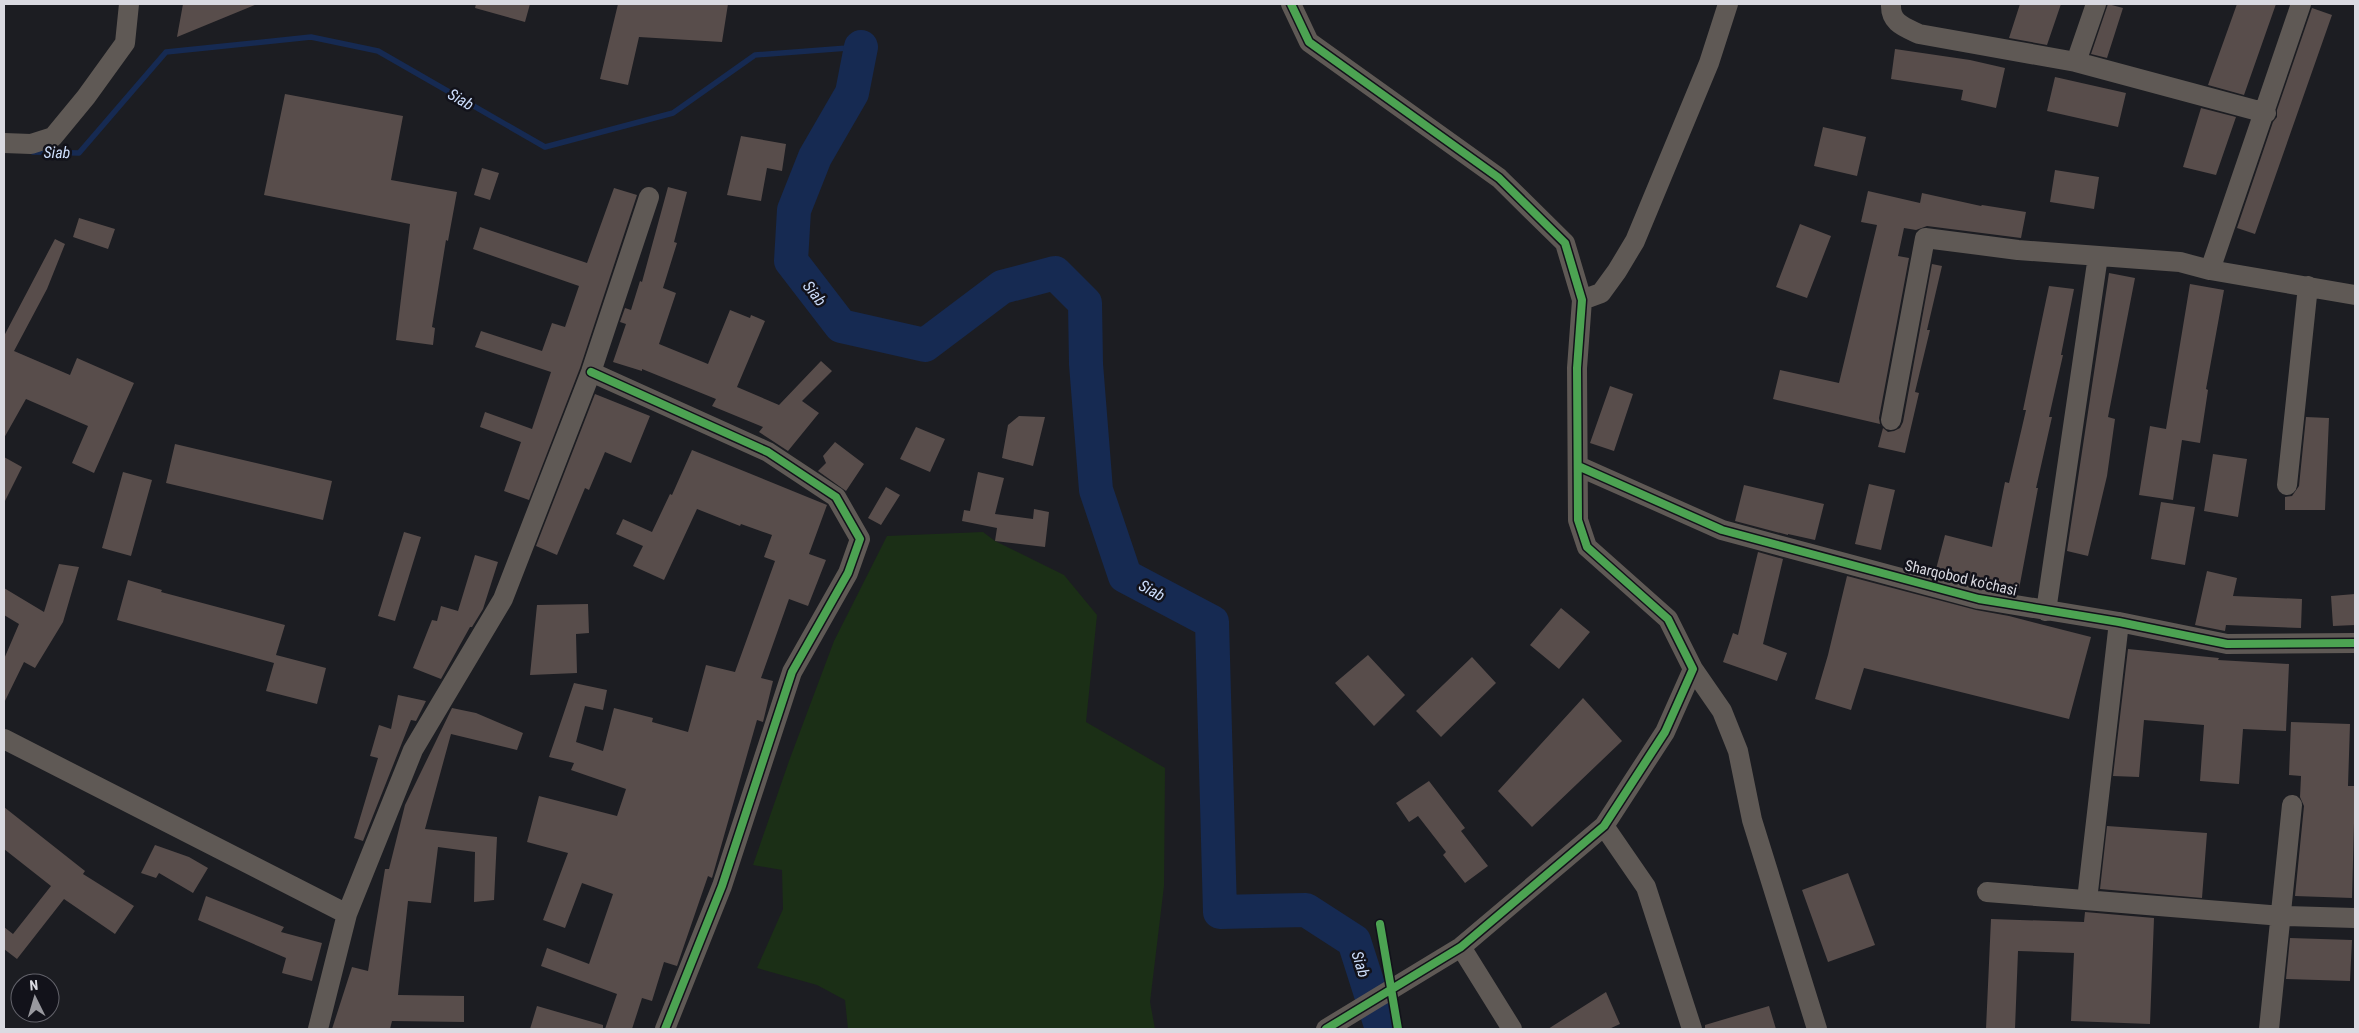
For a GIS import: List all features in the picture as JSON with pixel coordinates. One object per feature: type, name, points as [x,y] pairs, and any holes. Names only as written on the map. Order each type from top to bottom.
[{"type":"street","points":[[4,143],[31,144],[53,137],[86,97],[125,42],[129,4]]},
{"type":"street","points":[[1291,4],[1309,42],[1499,178],[1565,243],[1582,300],[1577,368],[1578,520],[1587,547],[1668,619],[1693,669],[1722,711],[1738,751],[1752,820],[1817,1029]]},
{"type":"street","points":[[1582,300],[1601,292],[1617,271],[1635,241],[1709,63],[1728,4]]},
{"type":"street","points":[[1891,4],[1890,13],[1899,26],[1919,34],[2076,62],[2266,113]]},
{"type":"street","points":[[2076,62],[2096,4]]},
{"type":"street","points":[[2210,270],[2266,113],[2302,4]]},
{"type":"street","points":[[318,1029],[347,914],[413,750],[503,599],[591,372],[649,197]]},
{"type":"street","points":[[1891,420],[1925,238],[2018,250],[2180,262],[2210,270],[2355,295]]},
{"type":"street","points":[[2046,610],[2098,256]]},
{"type":"street","points":[[2287,485],[2308,286]]},
{"type":"street","points":[[591,372],[768,452],[836,497],[860,539],[848,573],[792,672],[722,886],[665,1029]]},
{"type":"street","name":"Sharqobod ko'chasi","points":[[1578,466],[1722,530],[1979,599],[2119,622],[2227,644],[2355,643]]},
{"type":"street","points":[[2087,900],[2119,622]]},
{"type":"street","points":[[1326,1029],[1461,947],[1604,826],[1666,732],[1693,669]]},
{"type":"street","points":[[4,739],[347,914]]},
{"type":"street","points":[[2269,1029],[2292,805]]},
{"type":"street","points":[[1604,826],[1646,887],[1692,1029]]},
{"type":"street","points":[[1986,892],[2282,916],[2355,918]]},
{"type":"street","points":[[1461,947],[1512,1029]]},
{"type":"green space","points":[[983,532],[995,541],[1064,575],[1097,615],[1086,722],[1165,768],[1164,886],[1150,1002],[1155,1029],[848,1029],[845,1000],[817,985],[757,968],[783,909],[782,870],[753,865],[789,761],[834,641],[887,536]]},
{"type":"building","points":[[183,4],[257,4],[177,37]]},
{"type":"building","points":[[476,4],[530,4],[525,22],[475,8]]},
{"type":"building","points":[[618,4],[728,4],[722,42],[639,37],[628,85],[600,79]]},
{"type":"building","points":[[2020,4],[2061,4],[2047,45],[2009,38]]},
{"type":"building","points":[[2108,4],[2123,8],[2107,58],[2091,54]]},
{"type":"building","points":[[2237,4],[2276,4],[2244,95],[2208,85]]},
{"type":"building","points":[[2312,8],[2332,15],[2255,234],[2237,228],[2273,122],[2277,117],[2277,110]]},
{"type":"building","points":[[1895,49],[1970,60],[2005,68],[1996,108],[1961,100],[1963,90],[1891,79]]},
{"type":"building","points":[[2055,77],[2126,93],[2118,127],[2047,111]]},
{"type":"building","points":[[285,94],[403,116],[391,180],[457,192],[448,241],[446,240],[432,327],[435,328],[433,345],[396,340],[410,224],[264,195]]},
{"type":"building","points":[[2201,108],[2236,117],[2216,175],[2183,167]]},
{"type":"building","points":[[1823,127],[1866,137],[1857,176],[1814,166]]},
{"type":"building","points":[[741,136],[786,144],[782,171],[767,168],[761,201],[727,195]]},
{"type":"building","points":[[482,168],[499,173],[490,200],[474,195]]},
{"type":"building","points":[[2055,170],[2099,177],[2094,209],[2050,202]]},
{"type":"building","points":[[668,187],[687,192],[674,242],[677,243],[663,288],[676,293],[659,344],[708,364],[730,310],[750,318],[751,315],[765,321],[737,387],[779,405],[821,361],[832,371],[802,401],[819,413],[788,451],[759,432],[763,427],[712,406],[716,399],[642,369],[642,371],[613,362],[626,324],[620,322],[625,308],[631,310],[640,281],[642,282]]},
{"type":"building","points":[[614,188],[637,195],[580,368],[529,500],[504,491],[521,442],[480,427],[485,412],[532,429],[551,372],[475,347],[481,331],[542,351],[552,323],[565,327],[579,286],[473,249],[480,227],[587,263]]},
{"type":"building","points":[[1868,191],[1920,203],[1922,193],[1981,206],[2026,212],[2021,238],[1927,226],[1916,230],[1904,228],[1898,256],[1909,258],[1879,418],[1880,424],[1773,399],[1780,370],[1839,383],[1877,225],[1861,222]]},
{"type":"building","points":[[79,218],[115,229],[108,249],[73,237]]},
{"type":"building","points":[[1800,224],[1831,236],[1807,298],[1776,287]]},
{"type":"building","points":[[55,239],[65,244],[47,289],[14,351],[70,375],[77,358],[134,383],[94,473],[72,463],[88,426],[26,399],[4,438],[4,336]]},
{"type":"building","points":[[1932,264],[1942,266],[1927,330],[1930,330],[1915,392],[1919,393],[1905,453],[1878,447],[1883,428],[1888,432],[1894,431],[1900,428],[1903,422]]},
{"type":"building","points":[[2109,273],[2135,278],[2108,417],[2115,419],[2107,476],[2088,556],[2067,551]]},
{"type":"building","points":[[2190,284],[2224,290],[2206,389],[2208,390],[2200,443],[2182,440],[2173,500],[2139,495],[2150,426],[2166,429]]},
{"type":"building","points":[[2049,286],[2074,289],[2061,355],[2063,355],[2049,417],[2052,417],[2036,488],[2038,488],[2019,589],[1935,573],[1945,535],[1992,547],[2005,482],[2009,483],[2026,410],[2023,410]]},
{"type":"building","points":[[1610,386],[1633,394],[1614,451],[1590,443]]},
{"type":"building","points":[[595,394],[650,416],[631,463],[605,452],[589,490],[585,488],[557,555],[536,546]]},
{"type":"building","points":[[1019,416],[1045,417],[1033,466],[1002,458],[1008,425]]},
{"type":"building","points":[[2306,417],[2329,418],[2325,510],[2285,510],[2285,497],[2292,496],[2299,486]]},
{"type":"building","points":[[916,427],[945,439],[930,472],[900,459]]},
{"type":"building","points":[[835,442],[864,464],[846,491],[818,471],[826,463],[823,456]]},
{"type":"building","points":[[175,444],[332,481],[323,520],[166,483]]},
{"type":"building","points":[[692,450],[827,505],[809,554],[826,560],[808,606],[789,599],[761,678],[773,681],[763,722],[757,720],[712,878],[708,876],[677,966],[664,962],[652,1001],[642,998],[632,1029],[605,1029],[617,994],[541,966],[547,948],[589,964],[613,894],[582,883],[565,928],[543,920],[568,853],[527,842],[539,796],[617,816],[626,789],[571,770],[574,763],[549,757],[574,683],[607,690],[603,710],[585,706],[576,742],[603,751],[614,708],[653,718],[652,722],[688,732],[706,665],[735,672],[775,561],[764,557],[772,535],[741,524],[740,526],[697,509],[664,580],[633,566],[643,546],[616,534],[623,519],[652,532],[670,494],[672,495]]},
{"type":"building","points":[[2213,454],[2247,459],[2238,517],[2204,511]]},
{"type":"building","points":[[4,457],[22,467],[4,503]]},
{"type":"building","points":[[123,472],[152,480],[131,556],[102,548]]},
{"type":"building","points":[[978,472],[1004,478],[995,514],[1033,519],[1034,509],[1049,512],[1045,547],[995,541],[997,528],[962,521],[964,510],[970,511]]},
{"type":"building","points":[[1869,484],[1895,490],[1881,550],[1855,544]]},
{"type":"building","points":[[1744,485],[1824,504],[1815,540],[1735,521]]},
{"type":"building","points":[[886,487],[900,495],[881,525],[868,518]]},
{"type":"building","points":[[2161,502],[2195,507],[2185,565],[2151,559]]},
{"type":"building","points":[[404,532],[421,537],[395,621],[378,616]]},
{"type":"building","points":[[1758,552],[1783,559],[1763,644],[1787,653],[1777,681],[1723,662],[1733,633],[1738,635]]},
{"type":"building","points":[[475,555],[498,562],[483,609],[472,627],[470,627],[441,679],[413,668],[432,620],[437,621],[441,606],[458,611]]},
{"type":"building","points":[[59,564],[79,567],[63,622],[35,668],[24,662],[4,703],[4,659],[19,624],[4,615],[4,588],[44,612]]},
{"type":"building","points":[[2207,571],[2237,578],[2233,596],[2302,599],[2301,628],[2226,625],[2225,631],[2195,625]]},
{"type":"building","points":[[1847,576],[1976,610],[2009,616],[2091,637],[2069,719],[1864,668],[1851,710],[1815,699],[1828,655]]},
{"type":"building","points":[[128,580],[162,590],[161,592],[285,625],[276,655],[326,668],[317,704],[266,691],[274,663],[117,620]]},
{"type":"building","points":[[2355,594],[2355,625],[2333,626],[2331,596]]},
{"type":"building","points":[[588,604],[589,633],[576,634],[577,673],[530,675],[537,605]]},
{"type":"building","points":[[1561,608],[1590,632],[1559,669],[1530,645]]},
{"type":"building","points":[[2128,649],[2219,658],[2218,660],[2289,664],[2286,731],[2243,729],[2239,784],[2200,781],[2204,725],[2144,720],[2139,777],[2113,776]]},
{"type":"building","points":[[1368,655],[1405,695],[1374,726],[1335,683]]},
{"type":"building","points":[[1472,657],[1496,683],[1441,737],[1416,711]]},
{"type":"building","points":[[398,695],[426,701],[416,721],[411,720],[363,841],[354,838],[378,758],[370,756],[379,725],[391,729]]},
{"type":"building","points":[[1583,698],[1622,741],[1532,827],[1498,791]]},
{"type":"building","points":[[452,708],[476,713],[523,733],[517,750],[451,734],[425,829],[497,837],[494,900],[474,902],[475,852],[438,847],[431,903],[408,901],[398,995],[464,996],[464,1022],[392,1021],[390,1029],[332,1029],[352,967],[368,971],[385,869],[389,869],[405,805]]},
{"type":"building","points":[[2291,722],[2350,724],[2348,786],[2355,786],[2352,898],[2295,896],[2304,806],[2300,797],[2301,776],[2289,775]]},
{"type":"building","points":[[1429,781],[1465,828],[1461,831],[1488,866],[1465,883],[1443,855],[1446,852],[1418,816],[1409,822],[1396,803]]},
{"type":"building","points":[[4,807],[85,871],[83,874],[134,906],[115,934],[64,899],[17,959],[4,949],[4,927],[13,934],[51,886],[4,849]]},
{"type":"building","points":[[2107,826],[2207,833],[2202,898],[2100,889]]},
{"type":"building","points":[[155,845],[189,857],[208,868],[193,893],[159,873],[156,878],[141,873]]},
{"type":"building","points":[[1848,873],[1875,945],[1828,962],[1802,890]]},
{"type":"building","points":[[206,896],[284,927],[281,932],[322,943],[312,981],[282,973],[286,958],[198,920]]},
{"type":"building","points":[[2085,912],[2154,918],[2150,1024],[2071,1021],[2074,953],[2018,951],[2015,1029],[1986,1029],[1991,919],[2084,922]]},
{"type":"building","points":[[2290,938],[2352,940],[2350,981],[2286,979]]},
{"type":"building","points":[[1606,992],[1620,1024],[1609,1029],[1548,1029]]},
{"type":"building","points":[[537,1006],[603,1025],[603,1029],[530,1029]]},
{"type":"building","points":[[1769,1006],[1776,1029],[1705,1029],[1705,1025]]},
{"type":"waterway","name":"Siab","points":[[33,152],[79,153],[166,52],[311,37],[378,51],[545,147],[673,113],[755,55],[861,47]]},
{"type":"waterway","name":"Siab","points":[[861,47],[852,93],[815,157],[794,210],[791,261],[841,326],[925,345],[1002,287],[1055,273],[1085,303],[1086,364],[1096,490],[1125,576],[1212,622],[1220,912],[1306,910],[1354,941],[1382,1029]]},
{"type":"cycle path","points":[[1291,4],[1309,42],[1499,178],[1565,243],[1582,300],[1577,368],[1578,520],[1587,547],[1668,619],[1693,669],[1665,732],[1604,826],[1461,947],[1326,1029]]},
{"type":"cycle path","points":[[591,372],[768,452],[836,497],[860,539],[848,573],[792,672],[722,886],[665,1029]]},
{"type":"cycle path","points":[[1578,466],[1722,530],[1979,599],[2119,622],[2227,644],[2355,643]]},
{"type":"cycle path","points":[[1380,924],[1398,1029]]}]
